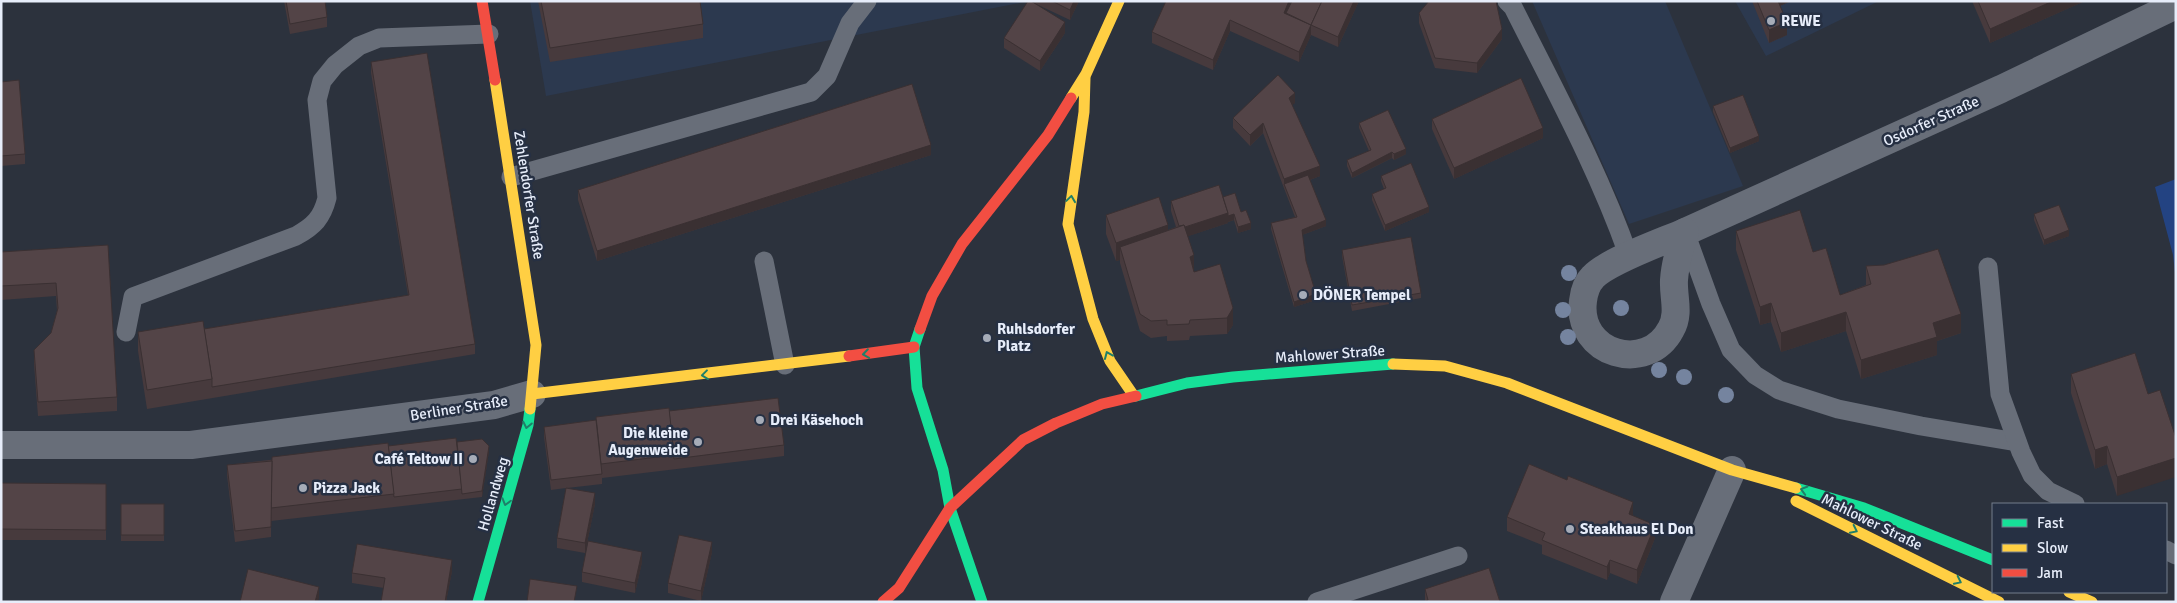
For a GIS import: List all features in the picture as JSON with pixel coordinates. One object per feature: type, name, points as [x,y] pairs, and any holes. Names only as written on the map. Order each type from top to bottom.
[{"type":"street","name":"Zehlendorfer Straße","points":[[482,1],[536,346],[532,394]]},
{"type":"street","points":[[982,602],[950,508],[942,470],[917,388],[914,347],[932,296],[962,244],[1048,135],[1086,74],[1119,1]]},
{"type":"street","name":"Osdorfer Straße","points":[[1684,232],[1674,279],[1676,304],[1672,328],[1654,347],[1630,355],[1618,354],[1598,343],[1585,324],[1582,310],[1584,294],[1592,277],[1605,266],[2001,89],[2176,5]]},
{"type":"street","points":[[1086,74],[1084,112],[1068,224],[1094,319],[1110,361],[1134,396]]},
{"type":"street","name":"Berliner Straße","points":[[1,445],[191,445],[494,405],[532,394],[786,365],[914,347]]},
{"type":"street","name":"Mahlower Straße","points":[[883,602],[899,588],[950,508],[1024,440],[1056,423],[1102,404],[1187,383],[1233,376],[1394,364],[1445,366],[1507,383],[1732,470],[1864,508],[1992,560]]},
{"type":"street","name":"Hollandweg","points":[[478,602],[528,426],[532,394]]},
{"type":"street","points":[[1674,602],[1732,470]]},
{"type":"street","name":"Mahlower Straße","points":[[1732,470],[1999,602]]},
{"type":"street","points":[[2071,593],[2092,602]]},
{"type":"lane","points":[[511,177],[811,92],[827,76],[850,23],[868,1]]},
{"type":"lane","points":[[1507,1],[1513,7],[1557,96],[1617,223],[1629,256]]},
{"type":"lane","points":[[126,332],[133,297],[296,236],[312,227],[323,214],[328,198],[317,100],[322,81],[335,65],[359,46],[379,38],[488,34]]},
{"type":"lane","points":[[1684,232],[1711,304],[1731,350],[1763,380],[1779,390],[1838,409],[1921,426],[2017,442]]},
{"type":"lane","points":[[764,261],[786,365]]},
{"type":"lane","points":[[1988,267],[2000,394],[2017,442],[2032,475],[2048,491],[2074,503]]},
{"type":"lane","points":[[1317,602],[1458,556]]},
{"type":"shaded area","points":[[530,1],[1030,1],[546,96]]},
{"type":"shaded area","points":[[1532,1],[1665,1],[1743,186],[1629,224]]},
{"type":"shaded area","points":[[1735,1],[1879,1],[1766,56]]},
{"type":"shaded area","points":[[2176,179],[2176,282],[2173,255],[2155,187]]},
{"type":"building","points":[[286,1],[325,1],[327,17],[290,24]]},
{"type":"building","points":[[541,1],[700,1],[703,24],[550,48]]},
{"type":"building","points":[[1028,1],[1065,22],[1040,61],[1004,38]]},
{"type":"building","points":[[1052,1],[1074,1],[1070,10]]},
{"type":"building","points":[[1166,1],[1289,1],[1284,13],[1311,25],[1299,52],[1230,20],[1213,60],[1152,32]]},
{"type":"building","points":[[1292,1],[1322,1],[1311,25],[1286,13]]},
{"type":"building","points":[[1322,1],[1354,1],[1338,37],[1311,25]]},
{"type":"building","points":[[1429,1],[1496,1],[1502,29],[1477,63],[1435,58],[1419,13]]},
{"type":"building","points":[[1757,1],[1778,1],[1787,22],[1769,30]]},
{"type":"building","points":[[1978,1],[2053,1],[1990,29]]},
{"type":"building","points":[[427,53],[475,344],[212,387],[204,329],[409,295],[371,62]]},
{"type":"building","points":[[1278,75],[1295,93],[1289,98],[1320,166],[1284,179],[1263,123],[1250,135],[1233,118]]},
{"type":"building","points":[[1521,78],[1543,128],[1454,168],[1432,119]]},
{"type":"building","points":[[19,80],[25,154],[1,156],[1,82]]},
{"type":"building","points":[[912,84],[931,145],[597,251],[578,190]]},
{"type":"building","points":[[1743,95],[1759,136],[1730,148],[1713,106]]},
{"type":"building","points":[[1388,110],[1406,149],[1394,154],[1392,152],[1352,173],[1347,160],[1371,150],[1359,123]]},
{"type":"building","points":[[1411,163],[1429,207],[1385,225],[1372,194],[1386,188],[1381,176]]},
{"type":"building","points":[[1308,175],[1326,220],[1302,230],[1306,261],[1316,294],[1294,302],[1271,223],[1297,217],[1284,184]]},
{"type":"building","points":[[1219,185],[1228,213],[1185,227],[1184,225],[1179,226],[1171,201]]},
{"type":"building","points":[[1235,193],[1241,212],[1246,210],[1251,223],[1238,227],[1234,214],[1228,216],[1223,197]]},
{"type":"building","points":[[1159,197],[1168,225],[1116,243],[1106,215]]},
{"type":"building","points":[[2059,205],[2069,230],[2044,240],[2034,214]]},
{"type":"building","points":[[1800,210],[1813,252],[1826,248],[1840,295],[1871,284],[1866,266],[1884,265],[1938,249],[1961,314],[1933,323],[1937,337],[1861,360],[1846,312],[1781,333],[1771,303],[1760,307],[1736,231]]},
{"type":"building","points":[[1184,225],[1194,255],[1190,257],[1194,272],[1220,264],[1233,308],[1227,318],[1190,320],[1189,324],[1167,325],[1167,320],[1151,321],[1140,314],[1120,247]]},
{"type":"building","points":[[1411,237],[1421,293],[1352,305],[1342,250]]},
{"type":"building","points":[[108,245],[117,397],[38,402],[34,350],[51,333],[58,308],[56,283],[1,286],[1,252]]},
{"type":"building","points":[[203,321],[212,379],[147,390],[138,332]]},
{"type":"building","points":[[2135,353],[2148,394],[2160,390],[2176,438],[2176,458],[2117,477],[2107,446],[2095,450],[2071,374]]},
{"type":"building","points":[[778,398],[784,445],[674,459],[669,411]]},
{"type":"building","points":[[669,408],[674,455],[601,464],[596,417]]},
{"type":"building","points":[[596,420],[602,474],[551,480],[544,427]]},
{"type":"building","points":[[456,438],[462,489],[394,497],[388,446]]},
{"type":"building","points":[[482,439],[489,446],[482,491],[462,494],[457,442]]},
{"type":"building","points":[[388,443],[394,494],[271,508],[272,457]]},
{"type":"building","points":[[272,461],[271,527],[235,531],[227,465]]},
{"type":"building","name":"Steakhaus El Don","points":[[1529,464],[1567,480],[1568,476],[1633,502],[1629,514],[1655,525],[1637,570],[1610,560],[1607,567],[1542,540],[1545,533],[1507,517]]},
{"type":"building","points":[[1,483],[106,484],[106,530],[1,529]]},
{"type":"building","points":[[566,488],[595,493],[585,543],[557,538]]},
{"type":"building","points":[[121,504],[164,504],[164,535],[121,535]]},
{"type":"building","points":[[679,535],[712,542],[701,591],[668,583]]},
{"type":"building","points":[[588,541],[642,552],[635,583],[582,572]]},
{"type":"building","points":[[357,544],[452,560],[445,602],[381,602],[385,578],[352,573]]},
{"type":"building","points":[[1489,568],[1500,602],[1424,602],[1428,600],[1425,589]]},
{"type":"building","points":[[248,569],[319,587],[315,602],[240,602]]},
{"type":"building","points":[[530,579],[577,586],[574,602],[527,602]]},
{"type":"traffic: fast","points":[[920,329],[914,347],[917,388],[943,470],[950,508],[982,602]]},
{"type":"traffic: fast","points":[[1136,396],[1187,383],[1233,377],[1393,364]]},
{"type":"traffic: fast","points":[[478,602],[528,425],[530,409]]},
{"type":"traffic: fast","points":[[1796,488],[1864,508],[1992,560]]},
{"type":"traffic: slow","points":[[1071,98],[1086,74],[1119,1]]},
{"type":"traffic: slow","points":[[1085,78],[1084,112],[1068,224],[1093,319],[1110,361],[1134,396]]},
{"type":"traffic: slow","points":[[495,80],[536,345],[530,409]]},
{"type":"traffic: slow","points":[[532,394],[849,356]]},
{"type":"traffic: slow","points":[[1393,364],[1445,366],[1507,383],[1732,470],[1796,488]]},
{"type":"traffic: slow","points":[[1796,501],[1999,602]]},
{"type":"traffic: slow","points":[[2071,593],[2092,602]]},
{"type":"traffic: jam","points":[[482,1],[495,80]]},
{"type":"traffic: jam","points":[[920,329],[932,296],[962,244],[1048,135],[1071,98]]},
{"type":"traffic: jam","points":[[849,356],[914,347]]},
{"type":"traffic: jam","points":[[883,602],[899,588],[950,508],[1023,440],[1056,423],[1102,404],[1136,396]]},
{"type":"place","name":"REWE","points":[[1771,21]]},
{"type":"place","name":"DÖNER Tempel","points":[[1303,295]]},
{"type":"place","name":"Ruhlsdorfer Platz","points":[[987,338]]},
{"type":"place","name":"Drei Käsehoch","points":[[760,420]]},
{"type":"place","name":"Die kleine Augenweide","points":[[698,442]]},
{"type":"place","name":"Café Teltow II","points":[[473,459]]},
{"type":"place","name":"Pizza Jack","points":[[303,488]]},
{"type":"place","name":"Steakhaus El Don","points":[[1570,529]]}]
